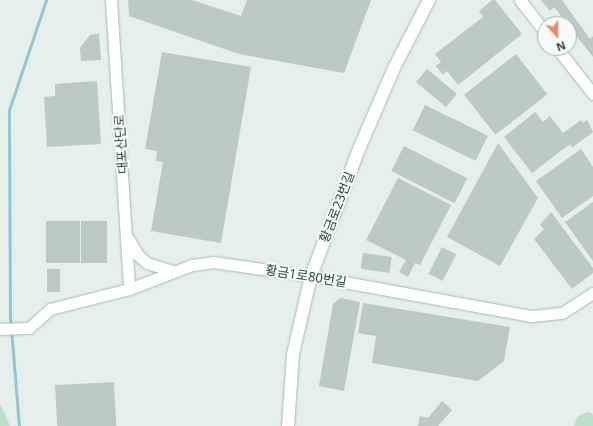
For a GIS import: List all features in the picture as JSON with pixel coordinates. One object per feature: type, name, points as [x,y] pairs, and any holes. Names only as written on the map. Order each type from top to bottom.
[{"type":"street","name":"대포산단로","points":[[111,0],[129,289]]},
{"type":"street","name":"황금로23번길","points":[[288,426],[293,354],[311,276],[362,142],[395,66],[429,0]]},
{"type":"street","points":[[520,0],[537,22]]},
{"type":"street","points":[[563,56],[593,94]]},
{"type":"street","points":[[126,235],[138,255],[147,263],[177,271]]},
{"type":"street","name":"황금1로80번길","points":[[2,329],[25,329],[50,309],[129,289],[177,271],[213,262],[311,276],[532,316],[562,313],[593,293]]},
{"type":"green space","points":[[0,404],[5,414],[10,426],[0,426]]},
{"type":"green space","points":[[587,412],[593,414],[593,426],[574,426],[577,417]]},
{"type":"building","points":[[128,0],[192,0],[241,16],[247,0],[371,0],[344,73],[239,54],[129,16]]},
{"type":"building","points":[[492,0],[495,0],[522,34],[458,85],[447,71],[443,75],[436,66],[441,62],[435,54],[483,17],[479,11]]},
{"type":"building","points":[[541,0],[562,0],[573,16],[561,16],[554,7],[550,11]]},
{"type":"building","points":[[577,21],[590,39],[593,36],[593,57],[577,36]]},
{"type":"building","points":[[99,34],[101,60],[81,61],[80,48],[90,35]]},
{"type":"building","points":[[162,52],[251,67],[221,243],[151,231],[163,162],[156,161],[157,151],[145,149]]},
{"type":"building","points":[[516,54],[547,94],[495,135],[464,95]]},
{"type":"building","points":[[427,69],[457,94],[446,107],[416,82]]},
{"type":"building","points":[[97,81],[101,144],[47,147],[44,97],[55,96],[55,84]]},
{"type":"building","points":[[425,105],[488,136],[476,161],[413,130]]},
{"type":"building","points":[[535,112],[543,122],[550,116],[563,133],[581,120],[583,123],[587,120],[593,132],[572,148],[570,144],[532,173],[504,137]]},
{"type":"building","points":[[498,143],[538,198],[500,266],[447,237]]},
{"type":"building","points":[[404,146],[467,178],[455,203],[391,171]]},
{"type":"building","points":[[581,149],[593,167],[593,196],[562,218],[536,181]]},
{"type":"building","points":[[398,178],[451,205],[420,265],[415,263],[408,277],[399,272],[406,260],[366,240]]},
{"type":"building","points":[[593,202],[593,261],[565,222]]},
{"type":"building","points":[[551,212],[593,268],[593,273],[572,289],[534,239],[544,229],[540,225]]},
{"type":"building","points":[[46,221],[80,221],[80,263],[46,263]]},
{"type":"building","points":[[81,221],[107,221],[107,263],[81,263]]},
{"type":"building","points":[[442,247],[456,254],[443,281],[428,274]]},
{"type":"building","points":[[363,253],[392,257],[389,273],[361,269]]},
{"type":"building","points":[[47,269],[60,269],[60,292],[47,292]]},
{"type":"building","points":[[340,298],[360,302],[344,391],[319,386],[333,304]]},
{"type":"building","points":[[363,303],[510,327],[504,361],[478,381],[372,363],[376,336],[358,333]]},
{"type":"building","points":[[114,382],[116,426],[57,426],[55,385]]},
{"type":"building","points":[[442,401],[452,410],[438,426],[418,426],[420,416],[428,418]]},
{"type":"waterway","points":[[19,426],[10,316],[9,110],[46,0]]}]
